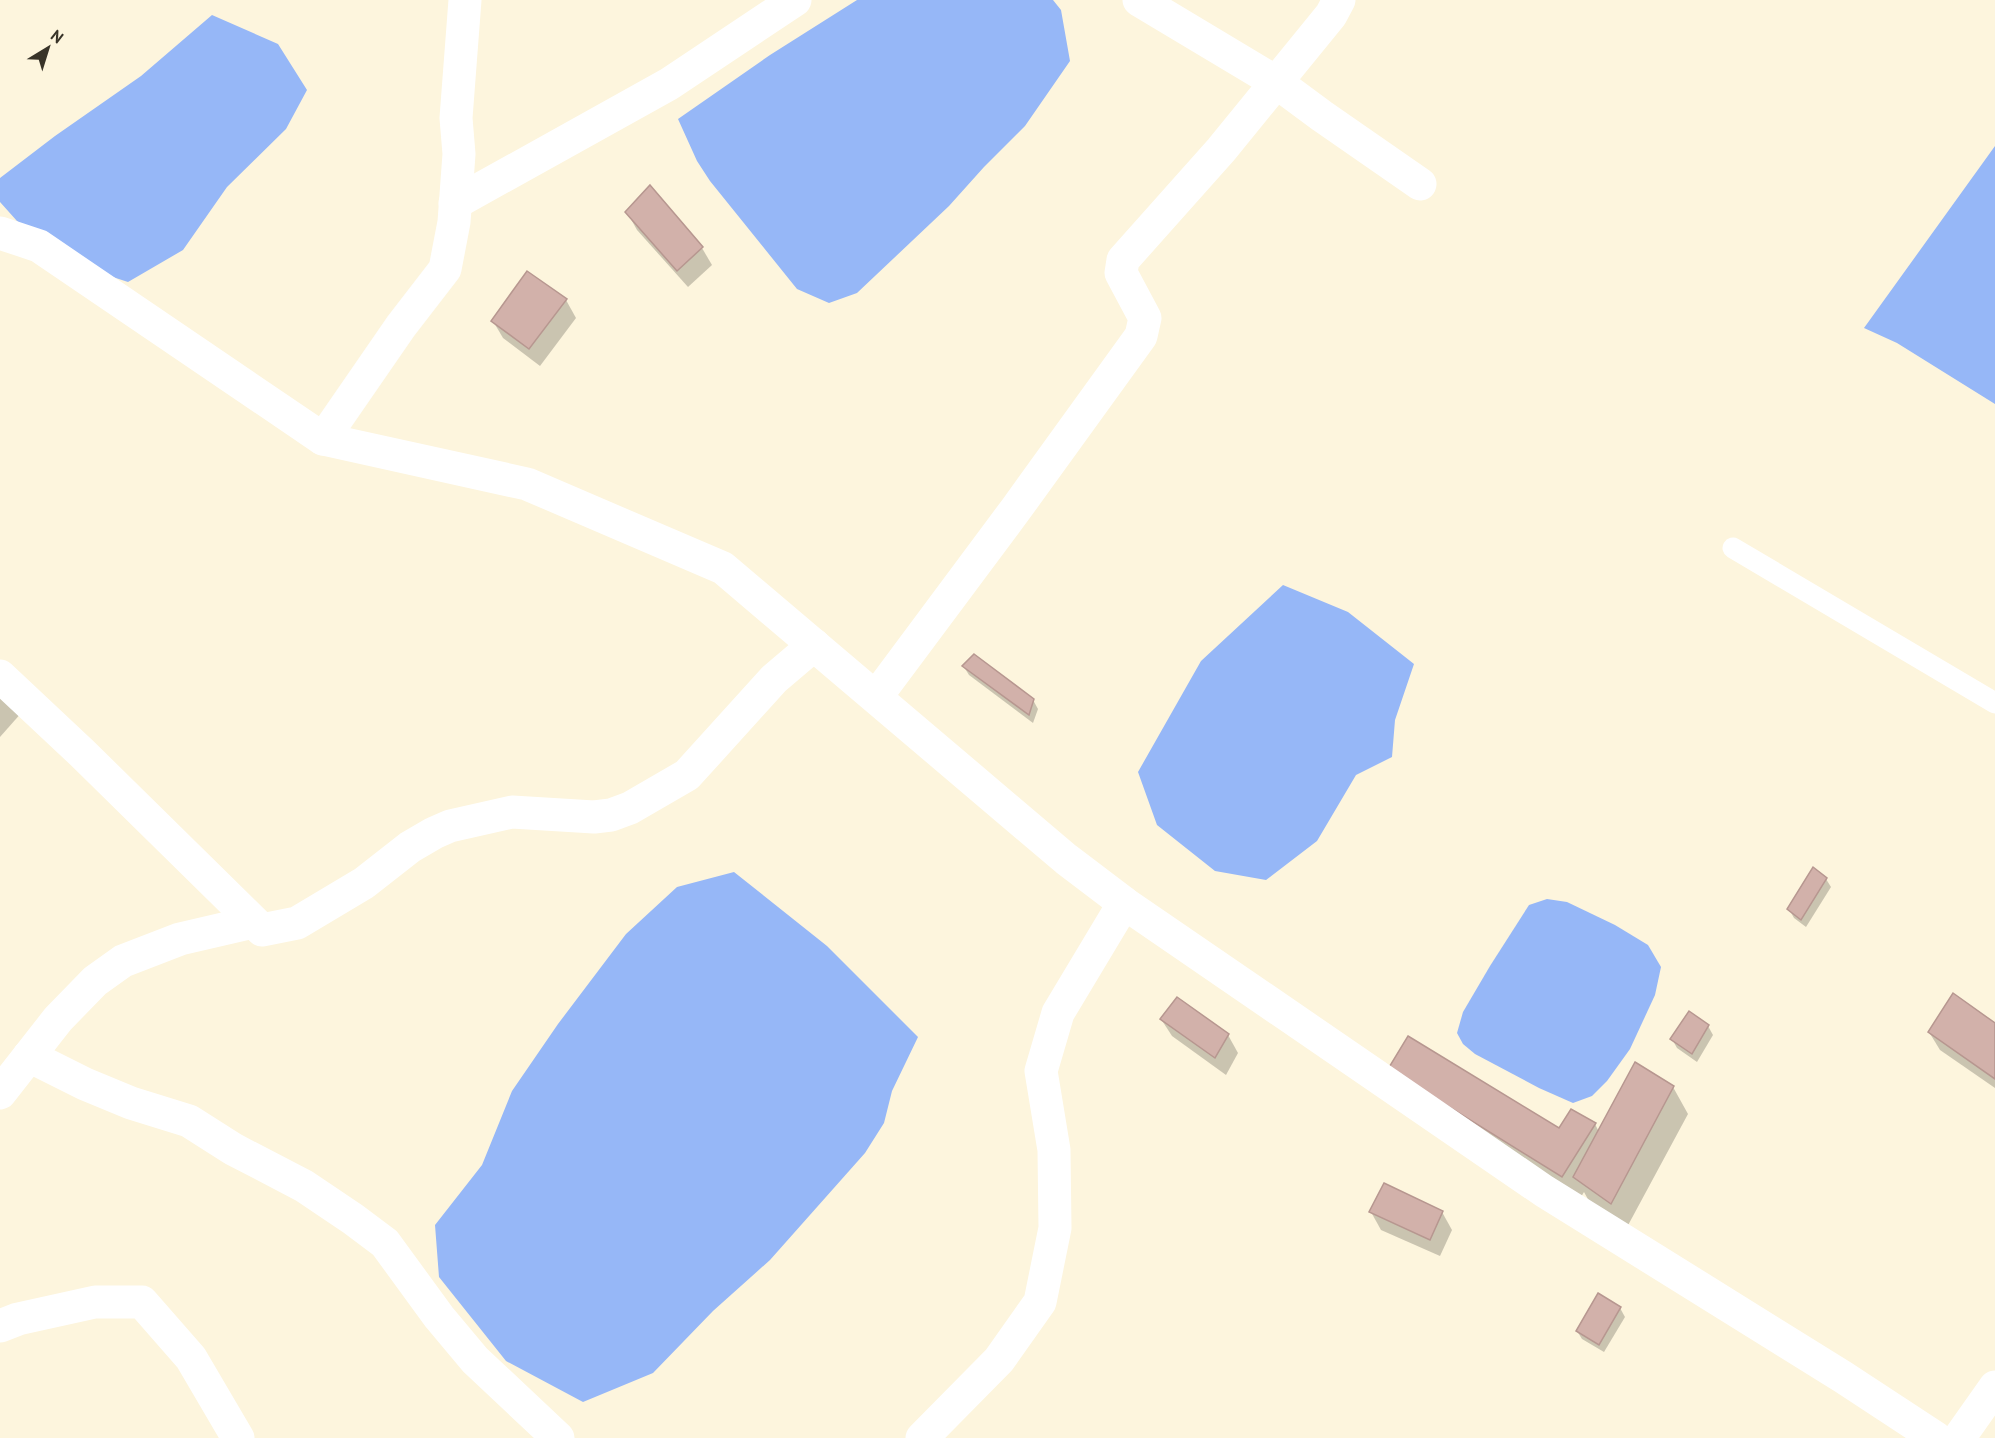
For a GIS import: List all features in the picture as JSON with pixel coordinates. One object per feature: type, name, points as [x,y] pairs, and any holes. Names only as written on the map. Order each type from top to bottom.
[{"type":"main road","points":[[323,439],[401,326],[445,269],[455,203],[459,154],[456,117],[465,0]]},
{"type":"main road","points":[[455,203],[669,84],[795,0]]},
{"type":"main road","points":[[1139,0],[1276,82],[1420,184]]},
{"type":"main road","points":[[876,697],[1141,336],[1145,318],[1122,273],[1123,260],[1221,150],[1331,15],[1339,0]]},
{"type":"main road","points":[[0,233],[39,246],[323,439],[527,484],[723,568],[1066,859],[1124,903],[1295,1018],[1544,1191],[1844,1377],[1936,1438]]},
{"type":"main road","points":[[0,676],[262,930],[297,923],[364,883],[410,847],[450,826],[512,812],[594,818],[630,808],[687,775],[774,679],[814,645]]},
{"type":"main road","points":[[922,1438],[999,1360],[1040,1302],[1055,1228],[1054,1150],[1041,1071],[1058,1013],[1124,903]]},
{"type":"main road","points":[[0,1093],[58,1019],[88,989],[123,961],[180,939],[253,922]]},
{"type":"main road","points":[[29,1056],[85,1084],[131,1103],[189,1120],[233,1149],[304,1186],[353,1219],[385,1243],[439,1317],[475,1360],[558,1438]]},
{"type":"main road","points":[[0,1326],[18,1318],[95,1302],[142,1302],[191,1358],[238,1438]]},
{"type":"main road","points":[[1968,1434],[1995,1387]]},
{"type":"lane","points":[[1733,548],[1995,703]]},
{"type":"water","points":[[857,0],[1053,0],[1061,10],[1070,61],[1025,126],[949,206],[857,293],[829,303],[797,289],[710,181],[697,161],[678,119],[770,55]]},
{"type":"water","points":[[212,15],[278,44],[307,90],[286,129],[227,187],[183,250],[128,282],[76,265],[17,221],[0,202],[0,178],[141,76]]},
{"type":"water","points":[[1995,146],[1995,404],[1897,343],[1864,328]]},
{"type":"water","points":[[1283,585],[1348,612],[1414,664],[1395,720],[1392,757],[1356,775],[1317,841],[1266,880],[1215,871],[1157,825],[1138,772],[1201,661]]},
{"type":"water","points":[[734,872],[827,946],[918,1037],[892,1091],[884,1123],[865,1153],[770,1260],[713,1311],[653,1373],[583,1402],[506,1361],[439,1277],[435,1225],[482,1165],[512,1091],[558,1024],[626,934],[677,887]]},
{"type":"water","points":[[1547,899],[1567,902],[1615,925],[1648,945],[1661,967],[1655,995],[1630,1049],[1607,1081],[1592,1096],[1573,1103],[1475,1054],[1463,1044],[1457,1033],[1463,1012],[1529,905]]},
{"type":"building","points":[[650,185],[703,247],[677,271],[625,212]]},
{"type":"building","points":[[527,271],[567,299],[529,349],[491,321]]},
{"type":"building","points":[[974,654],[1034,699],[1029,715],[962,666]]},
{"type":"building","points":[[1813,867],[1827,878],[1801,920],[1787,909]]},
{"type":"building","points":[[1953,993],[1995,1023],[1995,1079],[1928,1032]]},
{"type":"building","points":[[1177,997],[1229,1034],[1215,1058],[1160,1019]]},
{"type":"building","points":[[1689,1011],[1709,1025],[1692,1054],[1670,1039]]},
{"type":"building","points":[[1408,1036],[1559,1128],[1571,1109],[1596,1123],[1562,1177],[1388,1069]]},
{"type":"building","points":[[1635,1062],[1674,1086],[1611,1204],[1573,1177]]},
{"type":"building","points":[[1384,1183],[1443,1211],[1430,1240],[1369,1212]]},
{"type":"building","points":[[1598,1293],[1621,1307],[1599,1345],[1576,1331]]}]
